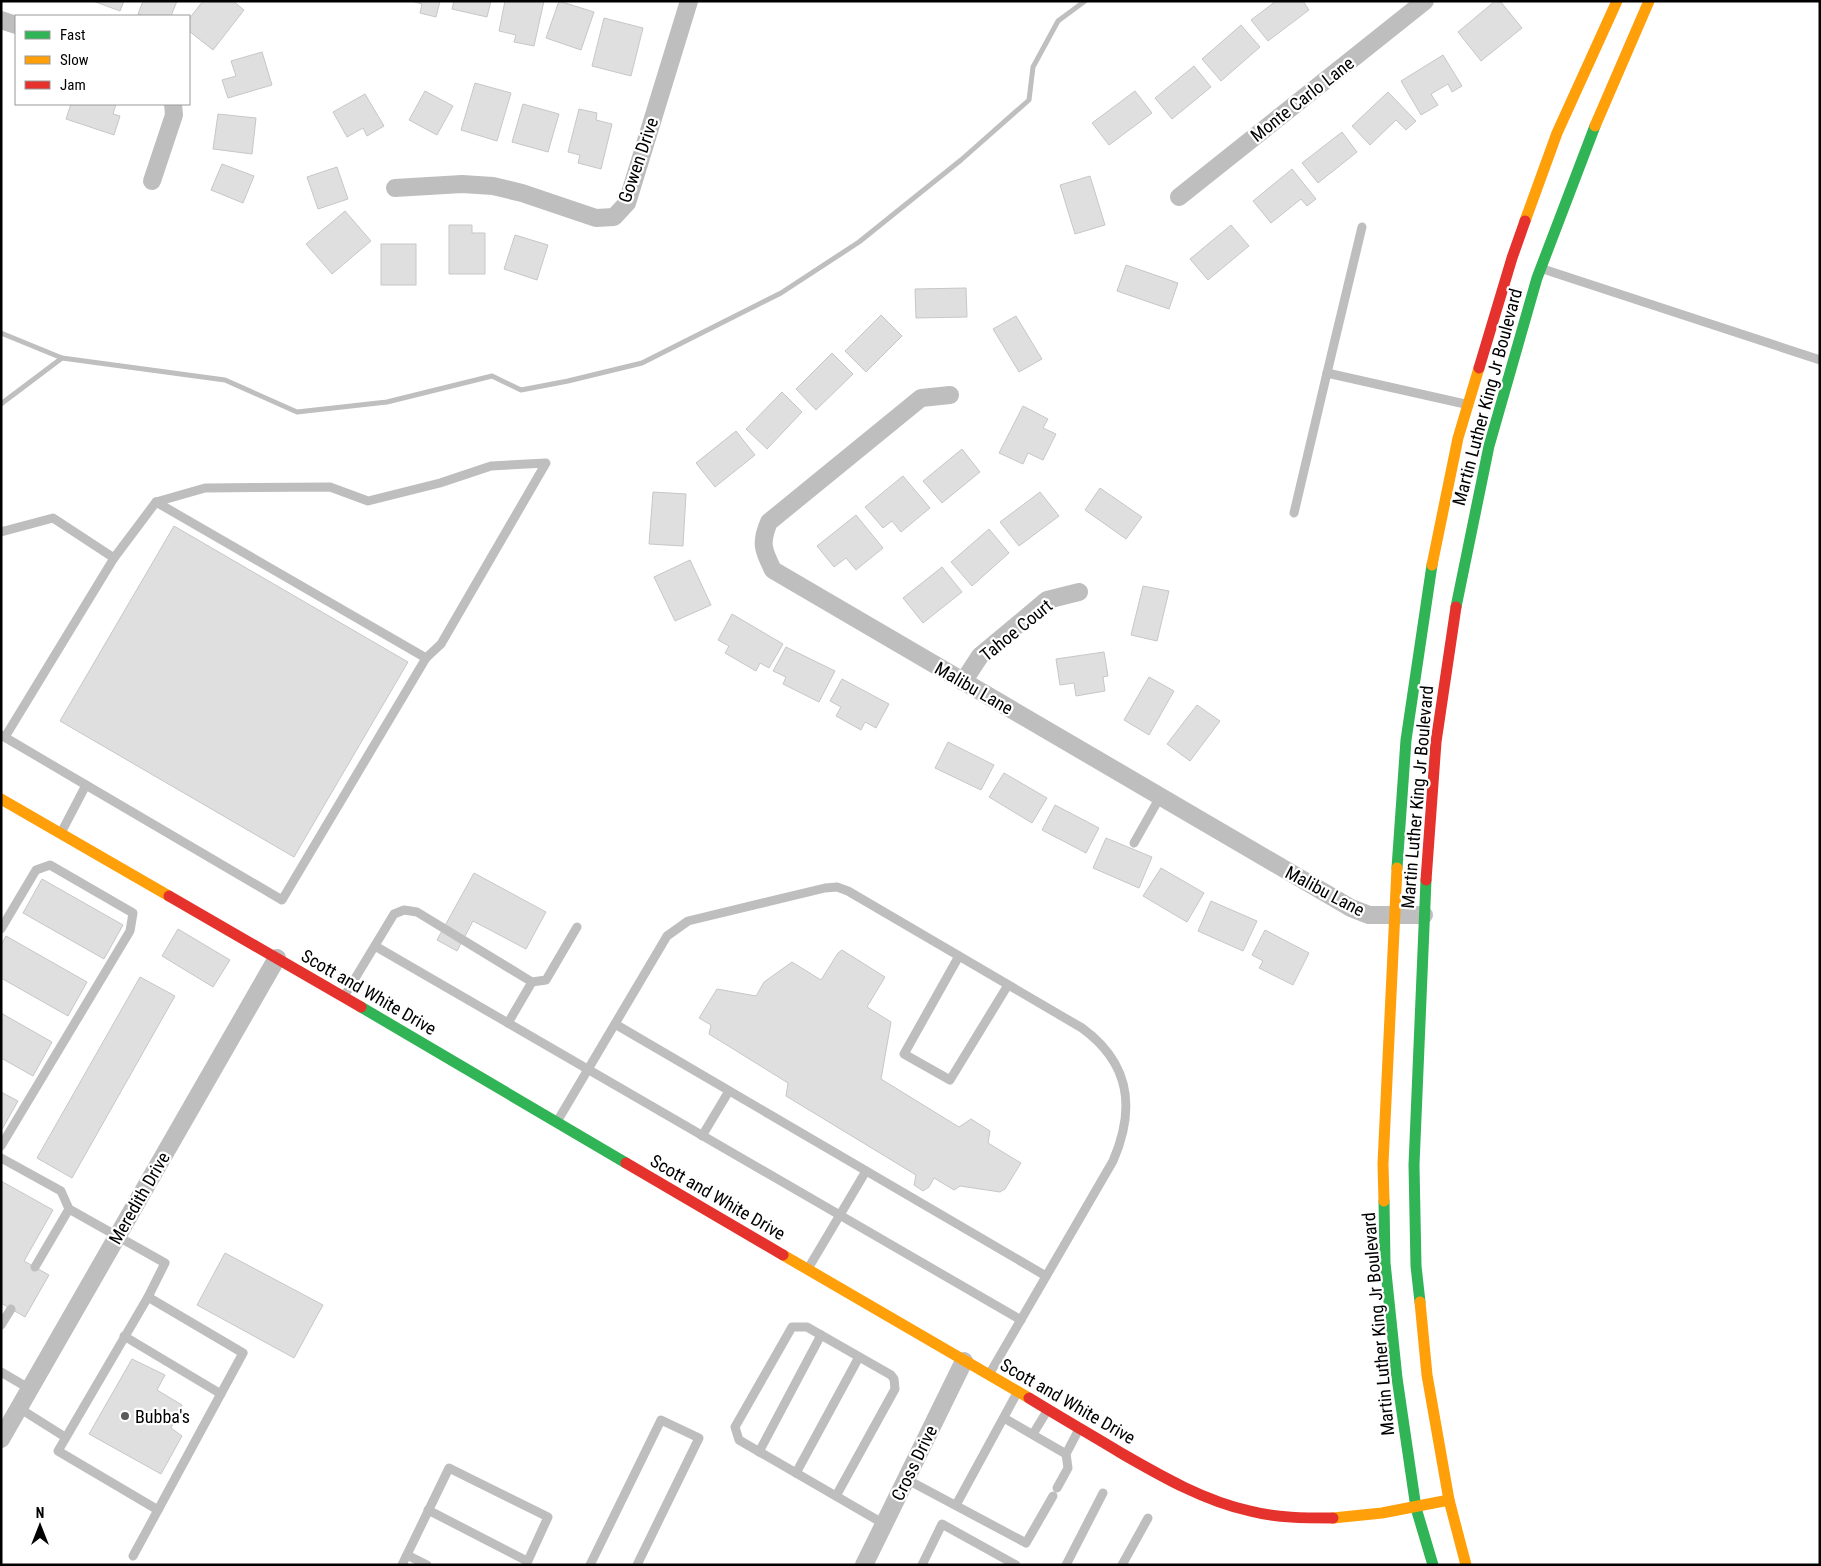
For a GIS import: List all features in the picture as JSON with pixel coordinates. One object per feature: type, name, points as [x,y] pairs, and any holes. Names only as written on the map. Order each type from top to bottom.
[{"type":"main road","name":"Martin Luther King Jr Boulevard","points":[[1433,1565],[1416,1508],[1397,1378],[1385,1253],[1382,1164],[1394,916],[1406,740],[1428,585],[1458,438],[1512,258],[1558,133],[1617,1]]},
{"type":"main road","name":"Martin Luther King Jr Boulevard","points":[[1466,1565],[1448,1500],[1427,1375],[1416,1266],[1414,1165],[1424,915],[1436,742],[1459,586],[1489,446],[1533,266],[1649,1]]},
{"type":"main road","points":[[1512,258],[1533,266]]},
{"type":"main road","name":"Scott and White Drive","points":[[1,799],[277,958],[1163,1477],[1208,1498],[1246,1511],[1294,1518],[1342,1518],[1416,1508],[1448,1500]]},
{"type":"street","name":"Gowen Drive","points":[[396,188],[462,184],[493,186],[596,218],[614,217],[628,202],[689,1]]},
{"type":"street","name":"Monte Carlo Lane","points":[[1179,197],[1425,1]]},
{"type":"street","points":[[1,20],[15,25]]},
{"type":"street","points":[[152,181],[174,115],[173,105]]},
{"type":"street","name":"Malibu Lane","points":[[950,395],[921,398],[770,522],[763,535],[763,551],[773,570],[1351,908],[1369,915],[1424,915]]},
{"type":"street","name":"Tahoe Court","points":[[964,682],[980,656],[1047,600],[1079,592]]},
{"type":"street","name":"Meredith Drive","points":[[1,1439],[277,958]]},
{"type":"street","name":"Cross Drive","points":[[864,1565],[964,1361]]},
{"type":"lane","points":[[1294,513],[1362,227]]},
{"type":"lane","points":[[1533,266],[1820,360]]},
{"type":"lane","points":[[1327,373],[1468,405]]},
{"type":"lane","points":[[546,463],[441,644],[426,658],[282,900],[3,736],[114,558],[156,502],[205,488],[330,487],[368,501],[440,483],[490,466],[546,463]]},
{"type":"lane","points":[[156,502],[426,658]]},
{"type":"lane","points":[[1,532],[53,518],[114,558]]},
{"type":"lane","points":[[60,833],[86,785]]},
{"type":"lane","points":[[1134,843],[1160,796]]},
{"type":"lane","points":[[1,929],[36,870],[50,865],[133,913],[130,931],[1,1146]]},
{"type":"lane","points":[[556,1122],[667,936],[676,928],[688,921],[824,888],[837,887],[848,890],[1082,1028],[1110,1054],[1120,1071],[1125,1094],[1124,1130],[1116,1154],[988,1376]]},
{"type":"lane","points":[[344,998],[394,914],[404,910],[417,912],[532,982],[546,980],[578,927]]},
{"type":"lane","points":[[374,946],[1021,1320]]},
{"type":"lane","points":[[959,956],[904,1054],[950,1080],[1008,985]]},
{"type":"lane","points":[[508,1023],[532,982]]},
{"type":"lane","points":[[614,1024],[1046,1276]]},
{"type":"lane","points":[[702,1136],[728,1091]]},
{"type":"lane","points":[[1,1158],[61,1191],[69,1209],[165,1263],[148,1297],[58,1451],[158,1510]]},
{"type":"lane","points":[[808,1270],[866,1171]]},
{"type":"lane","points":[[35,1267],[69,1209]]},
{"type":"lane","points":[[133,1556],[243,1353],[148,1297]]},
{"type":"lane","points":[[1,1325],[11,1309]]},
{"type":"lane","points":[[836,1496],[895,1388],[894,1380],[891,1375],[806,1327],[792,1327],[735,1427],[738,1440],[884,1524]]},
{"type":"lane","points":[[759,1452],[821,1335]]},
{"type":"lane","points":[[124,1336],[221,1394]]},
{"type":"lane","points":[[796,1473],[859,1356]]},
{"type":"lane","points":[[1,1372],[30,1389]]},
{"type":"lane","points":[[956,1505],[1018,1392]]},
{"type":"lane","points":[[18,1408],[65,1438]]},
{"type":"lane","points":[[1033,1434],[1048,1410]]},
{"type":"lane","points":[[1004,1418],[1066,1454]]},
{"type":"lane","points":[[590,1565],[661,1420],[699,1438],[637,1565]]},
{"type":"lane","points":[[906,1478],[1026,1543],[1068,1468],[1066,1454],[1080,1428]]},
{"type":"lane","points":[[402,1565],[428,1510],[449,1468],[548,1517],[526,1563],[428,1510]]},
{"type":"lane","points":[[1066,1565],[1103,1493]]},
{"type":"lane","points":[[1122,1565],[1148,1518]]},
{"type":"lane","points":[[922,1565],[942,1524],[1016,1565]]},
{"type":"lane","points":[[407,1555],[427,1565]]},
{"type":"building","points":[[93,1],[124,1],[120,11]]},
{"type":"building","points":[[143,1],[177,1],[171,15],[138,14]]},
{"type":"building","points":[[203,1],[233,1],[244,10],[213,50],[190,32],[190,18]]},
{"type":"building","points":[[411,1],[440,1],[436,17],[420,13],[422,4]]},
{"type":"building","points":[[454,1],[491,1],[487,17],[452,9]]},
{"type":"building","points":[[505,1],[544,1],[534,46],[514,42],[516,35],[499,31]]},
{"type":"building","points":[[559,1],[594,12],[581,50],[546,38]]},
{"type":"building","points":[[1276,1],[1303,1],[1309,10],[1268,41],[1251,20]]},
{"type":"building","points":[[1495,1],[1500,1],[1522,28],[1481,61],[1458,32]]},
{"type":"building","points":[[604,18],[643,28],[631,76],[592,66]]},
{"type":"building","points":[[1241,25],[1260,47],[1221,81],[1202,59]]},
{"type":"building","points":[[262,52],[272,85],[228,98],[222,80],[236,76],[231,61]]},
{"type":"building","points":[[1443,55],[1462,86],[1452,92],[1448,84],[1431,94],[1438,105],[1421,115],[1401,81]]},
{"type":"building","points":[[1194,66],[1211,87],[1172,119],[1155,98]]},
{"type":"building","points":[[475,83],[511,93],[497,141],[461,130]]},
{"type":"building","points":[[425,91],[453,106],[437,135],[409,120]]},
{"type":"building","points":[[1135,91],[1152,113],[1109,145],[1092,123]]},
{"type":"building","points":[[1388,92],[1416,121],[1406,130],[1396,120],[1370,145],[1352,126]]},
{"type":"building","points":[[365,94],[384,126],[367,136],[363,128],[347,137],[333,112]]},
{"type":"building","points":[[523,104],[559,114],[548,152],[512,142]]},
{"type":"building","points":[[71,105],[116,105],[113,114],[120,116],[114,135],[66,119]]},
{"type":"building","points":[[579,109],[597,113],[596,120],[612,124],[601,169],[578,163],[580,155],[568,152]]},
{"type":"building","points":[[218,114],[256,118],[252,154],[213,149]]},
{"type":"building","points":[[1342,132],[1357,152],[1318,183],[1302,163]]},
{"type":"building","points":[[222,164],[254,176],[243,203],[211,190]]},
{"type":"building","points":[[337,167],[348,199],[318,209],[307,177]]},
{"type":"building","points":[[1292,169],[1316,199],[1307,206],[1301,199],[1271,223],[1253,201]]},
{"type":"building","points":[[1090,176],[1105,225],[1075,234],[1060,185]]},
{"type":"building","points":[[345,211],[371,241],[332,274],[306,244]]},
{"type":"building","points":[[449,225],[472,225],[472,233],[485,233],[485,274],[449,274]]},
{"type":"building","points":[[1231,225],[1249,246],[1208,280],[1190,259]]},
{"type":"building","points":[[515,235],[548,245],[537,280],[504,269]]},
{"type":"building","points":[[381,244],[416,244],[416,285],[381,285]]},
{"type":"building","points":[[1126,265],[1178,283],[1169,309],[1117,291]]},
{"type":"building","points":[[966,288],[967,317],[916,318],[915,289]]},
{"type":"building","points":[[881,315],[902,336],[866,372],[845,351]]},
{"type":"building","points":[[1016,316],[1042,359],[1019,372],[993,329]]},
{"type":"building","points":[[832,353],[853,374],[816,410],[796,389]]},
{"type":"building","points":[[782,392],[802,412],[767,449],[746,429]]},
{"type":"building","points":[[1023,406],[1048,419],[1043,428],[1056,434],[1043,460],[1028,453],[1023,464],[999,453]]},
{"type":"building","points":[[736,431],[755,455],[715,487],[696,463]]},
{"type":"building","points":[[962,449],[980,472],[942,503],[923,481]]},
{"type":"building","points":[[903,476],[930,508],[901,532],[892,521],[883,528],[865,507]]},
{"type":"building","points":[[1100,488],[1142,517],[1126,539],[1085,510]]},
{"type":"building","points":[[653,492],[686,494],[683,546],[649,544]]},
{"type":"building","points":[[1040,492],[1059,516],[1019,546],[1000,522]]},
{"type":"building","points":[[856,515],[883,548],[856,570],[846,558],[834,567],[817,546]]},
{"type":"building","points":[[174,526],[408,662],[294,857],[60,721]]},
{"type":"building","points":[[989,529],[1009,553],[972,586],[951,562]]},
{"type":"building","points":[[690,560],[711,605],[675,621],[654,577]]},
{"type":"building","points":[[942,567],[962,592],[923,623],[903,598]]},
{"type":"building","points":[[1143,586],[1169,591],[1157,641],[1131,635]]},
{"type":"building","points":[[732,614],[783,644],[769,668],[760,663],[756,671],[725,653],[729,646],[718,640]]},
{"type":"building","points":[[786,647],[835,671],[819,702],[783,684],[786,677],[773,671]]},
{"type":"building","points":[[1104,652],[1108,676],[1103,677],[1105,691],[1076,696],[1074,683],[1060,685],[1056,659]]},
{"type":"building","points":[[1149,677],[1174,691],[1149,735],[1124,720]]},
{"type":"building","points":[[842,679],[889,704],[876,728],[865,722],[861,730],[836,716],[841,707],[830,701]]},
{"type":"building","points":[[1197,705],[1220,721],[1190,761],[1167,744]]},
{"type":"building","points":[[948,742],[994,765],[981,790],[935,768]]},
{"type":"building","points":[[1004,773],[1047,798],[1032,823],[989,797]]},
{"type":"building","points":[[1055,805],[1099,828],[1086,853],[1042,830]]},
{"type":"building","points":[[1106,838],[1152,857],[1139,888],[1093,868]]},
{"type":"building","points":[[1161,868],[1204,893],[1187,922],[1143,896]]},
{"type":"building","points":[[474,873],[546,912],[526,949],[473,921],[457,951],[437,940]]},
{"type":"building","points":[[42,879],[123,925],[104,959],[23,913]]},
{"type":"building","points":[[1211,901],[1257,921],[1243,951],[1198,931]]},
{"type":"building","points":[[178,929],[230,960],[213,987],[162,956]]},
{"type":"building","points":[[1265,930],[1309,953],[1293,985],[1259,968],[1263,961],[1252,955]]},
{"type":"building","points":[[6,936],[87,982],[68,1016],[1,978],[1,945]]},
{"type":"building","points":[[842,950],[885,977],[867,1007],[891,1022],[881,1079],[959,1127],[971,1119],[990,1131],[988,1143],[1021,1163],[1005,1189],[1000,1192],[960,1186],[954,1190],[934,1178],[929,1187],[923,1191],[914,1185],[916,1175],[786,1096],[788,1083],[709,1034],[711,1025],[699,1018],[717,989],[756,996],[764,982],[792,962],[821,980],[838,953]]},
{"type":"building","points":[[140,977],[175,996],[72,1178],[37,1158]]},
{"type":"building","points":[[1,1013],[52,1042],[33,1076],[1,1058]]},
{"type":"building","points":[[1,1092],[18,1101],[1,1131]]},
{"type":"building","points":[[1,1181],[53,1210],[24,1261],[49,1275],[25,1317],[1,1303]]},
{"type":"building","points":[[225,1253],[323,1305],[294,1358],[197,1305]]},
{"type":"building","points":[[132,1359],[165,1375],[157,1390],[182,1405],[171,1428],[182,1436],[161,1474],[89,1434]]},
{"type":"waterway","points":[[1,404],[62,358],[225,380],[297,412],[387,402],[492,376],[521,390],[642,363],[781,293],[859,242],[961,160],[1029,100],[1033,67],[1058,21],[1085,1]]},
{"type":"waterway","points":[[1,333],[62,358]]},
{"type":"traffic: fast","points":[[1456,607],[1489,446],[1537,278],[1595,126]]},
{"type":"traffic: fast","points":[[1397,868],[1406,740],[1432,565]]},
{"type":"traffic: fast","points":[[1420,1302],[1416,1266],[1414,1165],[1426,880]]},
{"type":"traffic: fast","points":[[361,1007],[626,1163]]},
{"type":"traffic: fast","points":[[1384,1201],[1385,1263],[1397,1378],[1416,1508],[1433,1565]]},
{"type":"traffic: slow","points":[[1525,221],[1557,133],[1617,1]]},
{"type":"traffic: slow","points":[[1595,126],[1649,1]]},
{"type":"traffic: slow","points":[[1432,565],[1458,438],[1479,368]]},
{"type":"traffic: slow","points":[[1,799],[169,896]]},
{"type":"traffic: slow","points":[[1384,1201],[1383,1164],[1397,868]]},
{"type":"traffic: slow","points":[[783,1255],[1029,1398]]},
{"type":"traffic: slow","points":[[1420,1302],[1427,1375],[1449,1500],[1466,1565]]},
{"type":"traffic: slow","points":[[1333,1518],[1382,1513],[1449,1500]]},
{"type":"traffic: jam","points":[[1479,368],[1525,221]]},
{"type":"traffic: jam","points":[[1426,880],[1436,742],[1456,607]]},
{"type":"traffic: jam","points":[[169,896],[361,1007]]},
{"type":"traffic: jam","points":[[626,1163],[783,1255]]},
{"type":"traffic: jam","points":[[1029,1398],[1121,1453],[1183,1487],[1216,1501],[1233,1507],[1270,1515],[1333,1518]]},
{"type":"place","name":"Bubba's","points":[[125,1416]]}]
